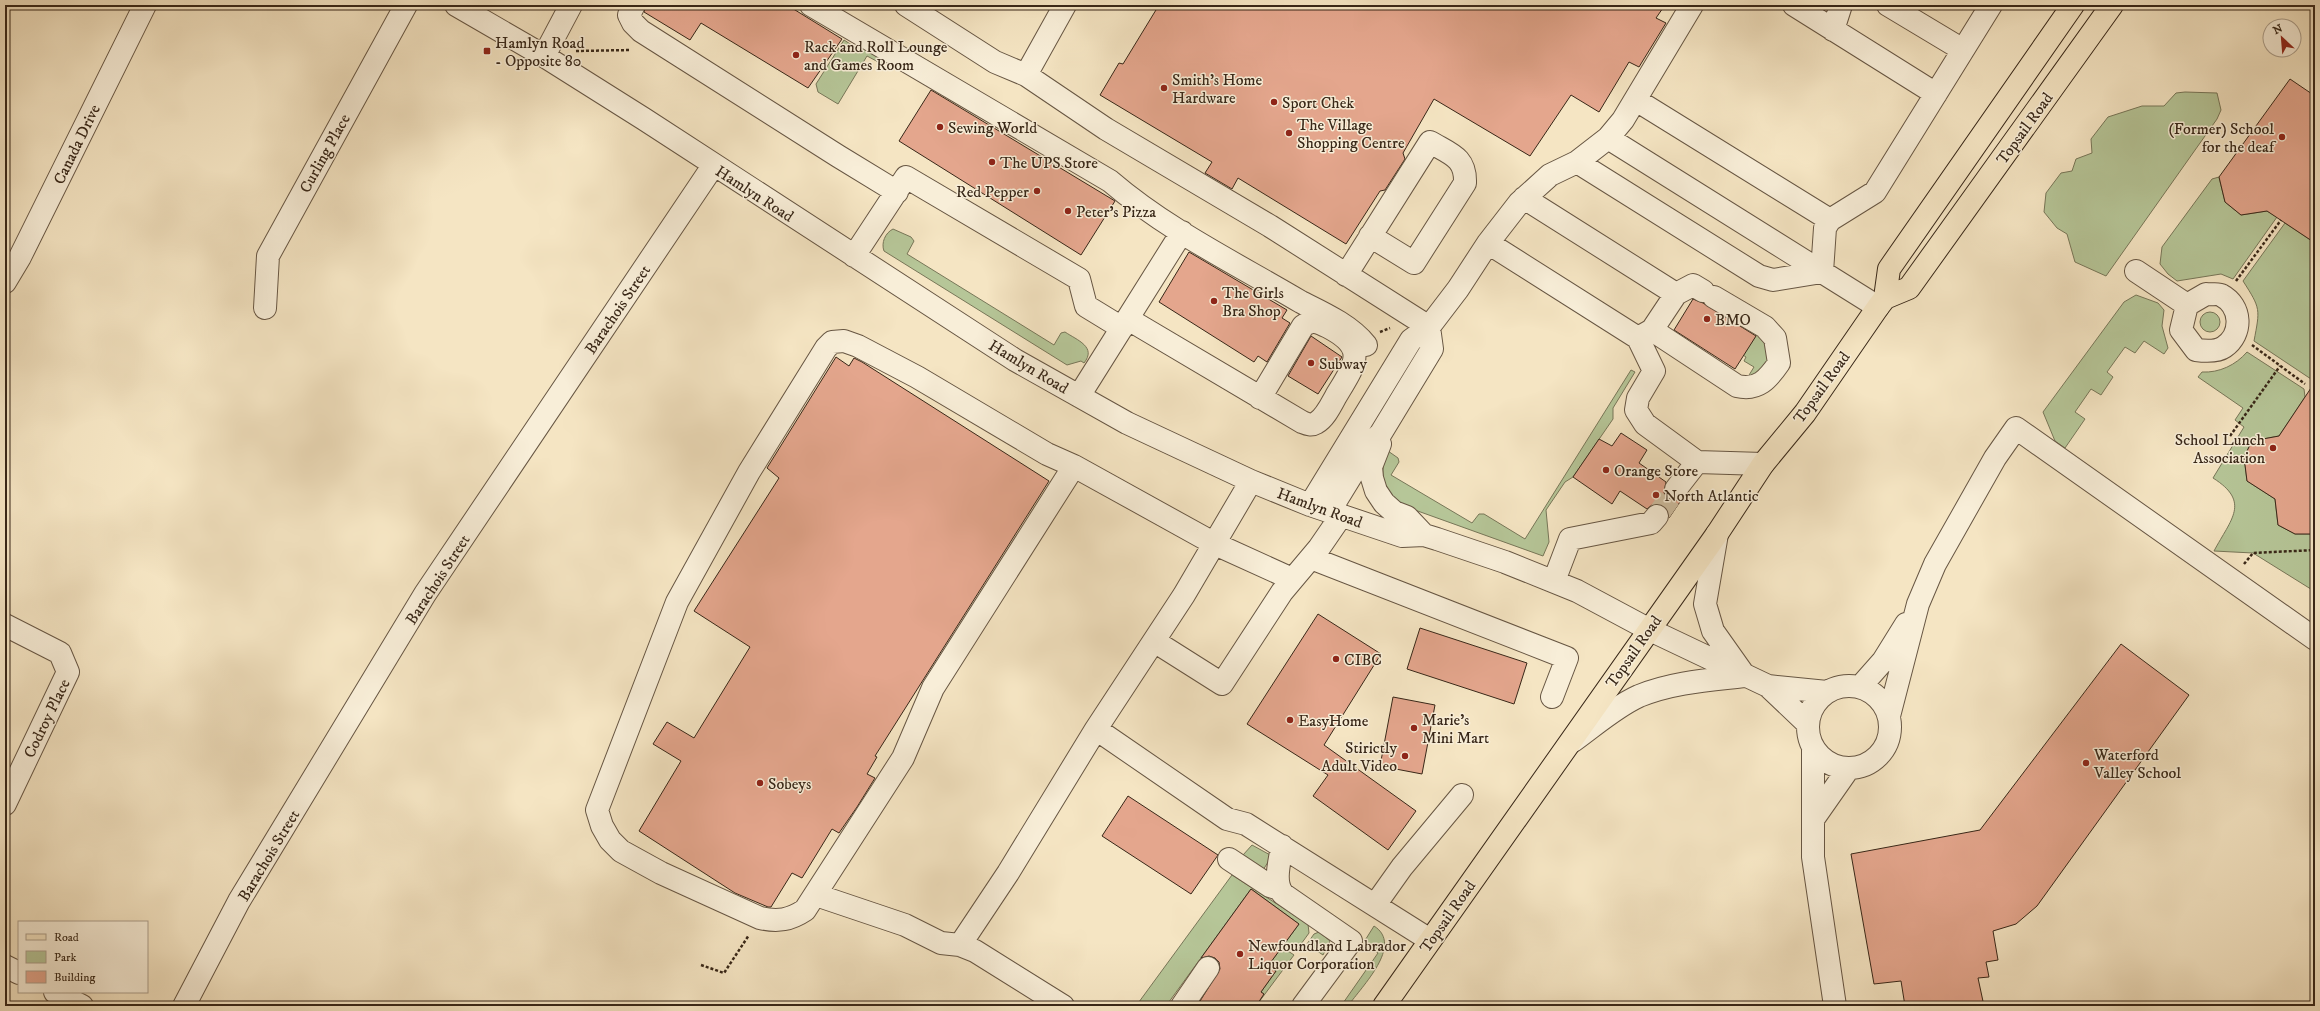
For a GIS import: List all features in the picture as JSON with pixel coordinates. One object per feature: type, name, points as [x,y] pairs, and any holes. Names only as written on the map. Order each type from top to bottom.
[{"type":"main road","name":"Topsail Road","points":[[1384,1006],[1570,744],[1648,629],[1717,534],[1762,464],[1804,412],[1881,302],[1889,269],[2073,5]]},
{"type":"main road","name":"Topsail Road","points":[[1881,302],[1909,288],[2112,5]]},
{"type":"street","name":"Canada Drive","points":[[5,282],[20,257],[145,5]]},
{"type":"street","name":"Curling Place","points":[[265,308],[268,256],[406,5]]},
{"type":"street","name":"Hamlyn Road","points":[[456,5],[544,56],[1015,360],[1127,423],[1251,481],[1327,511],[1402,536],[1424,535],[1554,581],[1577,591],[1648,629],[1768,686]]},
{"type":"street","points":[[544,56],[571,5]]},
{"type":"street","points":[[634,5],[630,15],[632,23],[655,40],[897,192]]},
{"type":"street","points":[[811,5],[1110,181],[1127,195],[1182,232],[1301,302],[1320,311],[1356,334],[1366,345]]},
{"type":"street","points":[[906,5],[995,62],[1026,75],[1106,129],[1270,226],[1429,327]]},
{"type":"street","points":[[1026,75],[1065,5]]},
{"type":"street","points":[[1154,641],[1222,684],[1250,638],[1292,579],[1311,558],[1327,511],[1411,340],[1429,327],[1458,289],[1488,243],[1524,198],[1550,175],[1577,162],[1608,138],[1623,120],[1636,100],[1692,5]]},
{"type":"street","points":[[1794,5],[1936,94]]},
{"type":"street","points":[[1833,30],[1841,5]]},
{"type":"street","points":[[1888,5],[1963,50]]},
{"type":"street","points":[[1822,272],[1825,228],[1830,220],[1875,192],[1963,50],[1984,9]]},
{"type":"street","points":[[1636,100],[1830,220]]},
{"type":"street","points":[[1608,138],[1822,272],[1881,302]]},
{"type":"street","points":[[1346,275],[1370,236],[1430,142],[1459,160],[1466,172],[1465,183],[1414,263],[1370,236]]},
{"type":"street","points":[[1577,162],[1759,276],[1773,280],[1822,272]]},
{"type":"street","name":"Barachois Street","points":[[184,1006],[239,901],[425,594],[713,166]]},
{"type":"street","points":[[854,256],[906,177],[1079,279],[1086,306],[1125,324],[1302,422],[1313,425],[1318,422],[1346,379],[1355,356],[1353,347],[1346,337],[1318,322],[1307,322],[1253,394]]},
{"type":"street","points":[[1524,198],[1676,294]]},
{"type":"street","points":[[1079,396],[1182,232]]},
{"type":"street","points":[[1488,243],[1645,334],[1737,386],[1747,388],[1764,382],[1779,363],[1775,338],[1765,327],[1693,285],[1676,294],[1645,334]]},
{"type":"street","points":[[2136,270],[2187,305]]},
{"type":"street","points":[[2206,294],[2221,295],[2237,311],[2239,324],[2235,333],[2223,348],[2206,351],[2196,350],[2181,330],[2187,305],[2206,294]]},
{"type":"street","points":[[1253,394],[1301,302]]},
{"type":"street","points":[[1327,511],[1372,442],[1381,433],[1432,349],[1429,327]]},
{"type":"street","points":[[1645,334],[1654,371],[1638,398],[1636,410],[1646,424],[1697,462],[1762,464]]},
{"type":"street","points":[[1074,466],[933,688],[903,758],[805,910],[796,916],[785,920],[772,921],[760,918],[661,873],[621,851],[610,840],[602,826],[597,810],[677,602],[749,472],[826,348],[832,342],[844,341],[858,346],[917,377],[1047,454],[1074,466],[1215,544],[1292,579]]},
{"type":"street","points":[[1813,747],[1828,762],[1849,768],[1869,762],[1884,748],[1889,733],[1889,716],[1918,604],[1935,564],[1995,458],[2016,428],[2232,580],[2312,630]]},
{"type":"street","points":[[1381,433],[1380,446],[1371,467],[1372,478],[1376,491],[1384,503],[1394,512],[1407,517],[1424,535]]},
{"type":"street","points":[[1676,489],[1697,462]]},
{"type":"street","points":[[960,945],[1008,873],[1096,729],[1215,544],[1251,481]]},
{"type":"street","points":[[1554,581],[1570,539],[1651,523],[1657,516]]},
{"type":"street","points":[[1717,534],[1705,604],[1713,632],[1745,676]]},
{"type":"street","points":[[1311,558],[1567,658],[1552,696]]},
{"type":"street","points":[[1860,687],[1883,661],[1918,604]]},
{"type":"street","name":"Codroy Place","points":[[5,625],[60,652],[68,672],[5,804]]},
{"type":"street","points":[[1570,744],[1621,706],[1662,688],[1703,680],[1745,676]]},
{"type":"street","points":[[1768,686],[1827,692]]},
{"type":"street","points":[[1768,686],[1808,724]]},
{"type":"street","points":[[1835,1006],[1813,857],[1813,747],[1808,724],[1811,711],[1818,701],[1827,692],[1837,688],[1860,687],[1878,698],[1889,716]]},
{"type":"street","points":[[1096,729],[1227,819],[1246,824],[1430,940]]},
{"type":"street","points":[[1814,818],[1849,768]]},
{"type":"street","points":[[1375,905],[1402,868],[1462,795]]},
{"type":"street","points":[[1282,846],[1277,881],[1279,889],[1283,894],[1351,941],[1303,1006]]},
{"type":"street","points":[[1229,859],[1270,886],[1279,889]]},
{"type":"street","points":[[816,895],[904,925],[942,943],[960,945],[975,951],[1063,1006]]},
{"type":"street","points":[[5,966],[18,972]]},
{"type":"street","points":[[1182,1006],[1208,968]]},
{"type":"street","points":[[57,993],[82,1006]]},
{"type":"path","points":[[572,51],[588,52],[643,49],[655,40]]},
{"type":"path","points":[[2224,298],[2281,220]]},
{"type":"path","points":[[2235,333],[2305,384]]},
{"type":"path","points":[[2230,436],[2280,366]]},
{"type":"path","points":[[2232,580],[2253,553],[2315,550]]},
{"type":"path","points":[[701,965],[724,973],[760,918]]},
{"type":"green space","points":[[844,40],[861,51],[864,47],[884,59],[882,64],[867,56],[838,104],[818,92],[816,84]]},
{"type":"green space","points":[[2176,93],[2217,93],[2221,110],[2217,119],[2106,276],[2075,262],[2067,234],[2057,228],[2044,212],[2046,193],[2061,173],[2072,171],[2076,159],[2092,153],[2091,139],[2108,117],[2142,106],[2164,106]]},
{"type":"green space","points":[[2219,177],[2225,202],[2241,215],[2267,211],[2277,217],[2233,279],[2221,274],[2177,281],[2168,274],[2160,264],[2162,247],[2212,179]]},
{"type":"green space","points":[[2285,223],[2315,243],[2315,378],[2311,379],[2254,341],[2258,310],[2243,281]]},
{"type":"green space","points":[[893,229],[911,237],[914,241],[907,254],[1054,345],[1061,333],[1065,332],[1080,341],[1087,348],[1088,353],[1084,363],[1081,361],[1067,365],[884,251],[884,238]]},
{"type":"green space","points":[[2136,295],[2158,303],[2164,310],[2162,326],[2168,348],[2164,354],[2144,341],[2135,353],[2125,347],[2107,372],[2113,377],[2101,395],[2091,389],[2075,412],[2085,419],[2065,448],[2055,441],[2043,412],[2124,302]]},
{"type":"green space","points":[[2206,312],[2214,312],[2220,318],[2220,326],[2214,332],[2206,332],[2200,326],[2200,318]]},
{"type":"green space","points":[[1757,334],[1771,346],[1765,370],[1746,380],[1754,367],[1744,361],[1746,357],[1743,355]]},
{"type":"green space","points":[[2247,352],[2304,389],[2305,397],[2279,436],[2252,441],[2244,457],[2247,481],[2275,499],[2278,525],[2295,534],[2315,534],[2315,560],[2312,573],[2314,591],[2253,553],[2214,551],[2231,520],[2234,512],[2234,503],[2232,495],[2225,487],[2213,478],[2244,427],[2235,420],[2243,408],[2198,377],[2202,372],[2221,370],[2227,367],[2238,361]]},
{"type":"green space","points":[[1631,370],[1635,372],[1613,408],[1613,419],[1573,477],[1565,482],[1546,510],[1549,542],[1543,556],[1401,505],[1386,486],[1383,467],[1388,451],[1398,458],[1399,462],[1391,475],[1472,523],[1479,514],[1484,514],[1525,539]]},
{"type":"green space","points":[[1252,845],[1272,856],[1263,870],[1243,855]]},
{"type":"green space","points":[[1232,875],[1308,924],[1309,933],[1296,951],[1285,943],[1299,924],[1251,889],[1166,1006],[1136,1006]]},
{"type":"green space","points":[[1374,926],[1382,934],[1385,944],[1383,954],[1378,966],[1348,1006],[1341,1006],[1378,953],[1364,942]]},
{"type":"green space","points":[[1319,932],[1330,941],[1323,955],[1307,944],[1314,934]]},
{"type":"green space","points":[[1282,947],[1294,955],[1256,1006],[1264,994],[1261,992],[1276,971],[1268,966]]},
{"type":"building","points":[[646,5],[787,5],[842,39],[808,88],[701,23],[690,40],[644,12]]},
{"type":"building","name":"The Village Shopping Centre","points":[[1159,5],[1665,5],[1656,18],[1666,23],[1639,67],[1629,62],[1599,112],[1571,95],[1530,156],[1434,99],[1403,153],[1405,159],[1385,190],[1380,191],[1346,244],[1238,178],[1232,189],[1205,173],[1212,162],[1100,95],[1119,63],[1123,64]]},
{"type":"building","name":"(Former) School for the deaf","points":[[2290,79],[2315,96],[2315,243],[2267,211],[2241,215],[2225,202],[2219,177]]},
{"type":"building","points":[[931,90],[1115,201],[1081,255],[899,141]]},
{"type":"building","points":[[1189,252],[1287,310],[1282,318],[1290,323],[1267,362],[1258,356],[1254,362],[1159,302]]},
{"type":"building","name":"BMO","points":[[1693,299],[1703,303],[1756,336],[1735,369],[1674,330]]},
{"type":"building","name":"Subway","points":[[1311,336],[1342,357],[1318,394],[1288,376]]},
{"type":"building","points":[[836,357],[849,366],[854,358],[862,362],[1049,481],[875,756],[877,757],[867,774],[875,778],[857,807],[839,833],[832,829],[802,878],[792,873],[771,907],[768,907],[735,893],[639,831],[681,761],[653,744],[667,722],[694,738],[750,647],[694,611],[779,478],[767,468]]},
{"type":"building","points":[[2315,382],[2315,534],[2295,534],[2278,525],[2275,499],[2247,481],[2244,457],[2252,441],[2279,436]]},
{"type":"building","name":"Orange Store","points":[[1621,433],[1647,450],[1639,463],[1666,482],[1664,493],[1668,499],[1675,501],[1682,499],[1669,518],[1665,506],[1653,504],[1647,509],[1620,491],[1612,504],[1573,477],[1599,439],[1612,446]]},
{"type":"building","points":[[1318,614],[1381,654],[1324,745],[1416,811],[1388,850],[1313,796],[1328,775],[1247,724]]},
{"type":"building","points":[[1420,628],[1527,663],[1514,704],[1407,669]]},
{"type":"building","name":"Waterford Valley School","points":[[2121,644],[2189,695],[2037,906],[2016,924],[1993,931],[1998,960],[1986,962],[1989,977],[1978,978],[1984,1006],[1905,1006],[1901,981],[1874,984],[1851,854],[1980,830]]},
{"type":"building","points":[[1393,697],[1435,705],[1422,774],[1380,766]]},
{"type":"building","points":[[1128,796],[1218,855],[1191,894],[1102,836]]},
{"type":"building","name":"Newfoundland Labrador Liquor Corporation","points":[[1251,889],[1299,924],[1268,966],[1276,971],[1261,992],[1264,994],[1256,1006],[1197,1006],[1220,969],[1219,962],[1215,958],[1209,956],[1201,958]]},
{"type":"tunnel","points":[[1657,516],[1676,489]]},
{"type":"place","name":"Hamlyn Road - Opposite 80","points":[[487,51]]},
{"type":"place","name":"Rack and Roll Lounge and Games Room","points":[[796,55]]},
{"type":"place","name":"Smith's Home Hardware","points":[[1164,88]]},
{"type":"place","name":"Sport Chek","points":[[1274,102]]},
{"type":"place","name":"Sewing World","points":[[940,127]]},
{"type":"place","name":"The Village Shopping Centre","points":[[1289,133]]},
{"type":"place","name":"(Former) School for the deaf","points":[[2282,137]]},
{"type":"place","name":"The UPS Store","points":[[992,162]]},
{"type":"place","name":"Red Pepper","points":[[1037,191]]},
{"type":"place","name":"Peter's Pizza","points":[[1068,211]]},
{"type":"place","name":"The Girls Bra Shop","points":[[1214,301]]},
{"type":"place","name":"BMO","points":[[1707,319]]},
{"type":"place","name":"Subway","points":[[1311,363]]},
{"type":"place","name":"School Lunch Association","points":[[2273,448]]},
{"type":"place","name":"Orange Store","points":[[1606,470]]},
{"type":"place","name":"North Atlantic","points":[[1656,495]]},
{"type":"place","name":"CIBC","points":[[1336,659]]},
{"type":"place","name":"EasyHome","points":[[1290,720]]},
{"type":"place","name":"Marie's Mini Mart","points":[[1414,728]]},
{"type":"place","name":"Stirictly Adult Video","points":[[1405,756]]},
{"type":"place","name":"Waterford Valley School","points":[[2086,763]]},
{"type":"place","name":"Sobeys","points":[[760,783]]},
{"type":"place","name":"Newfoundland Labrador Liquor Corporation","points":[[1240,954]]}]
